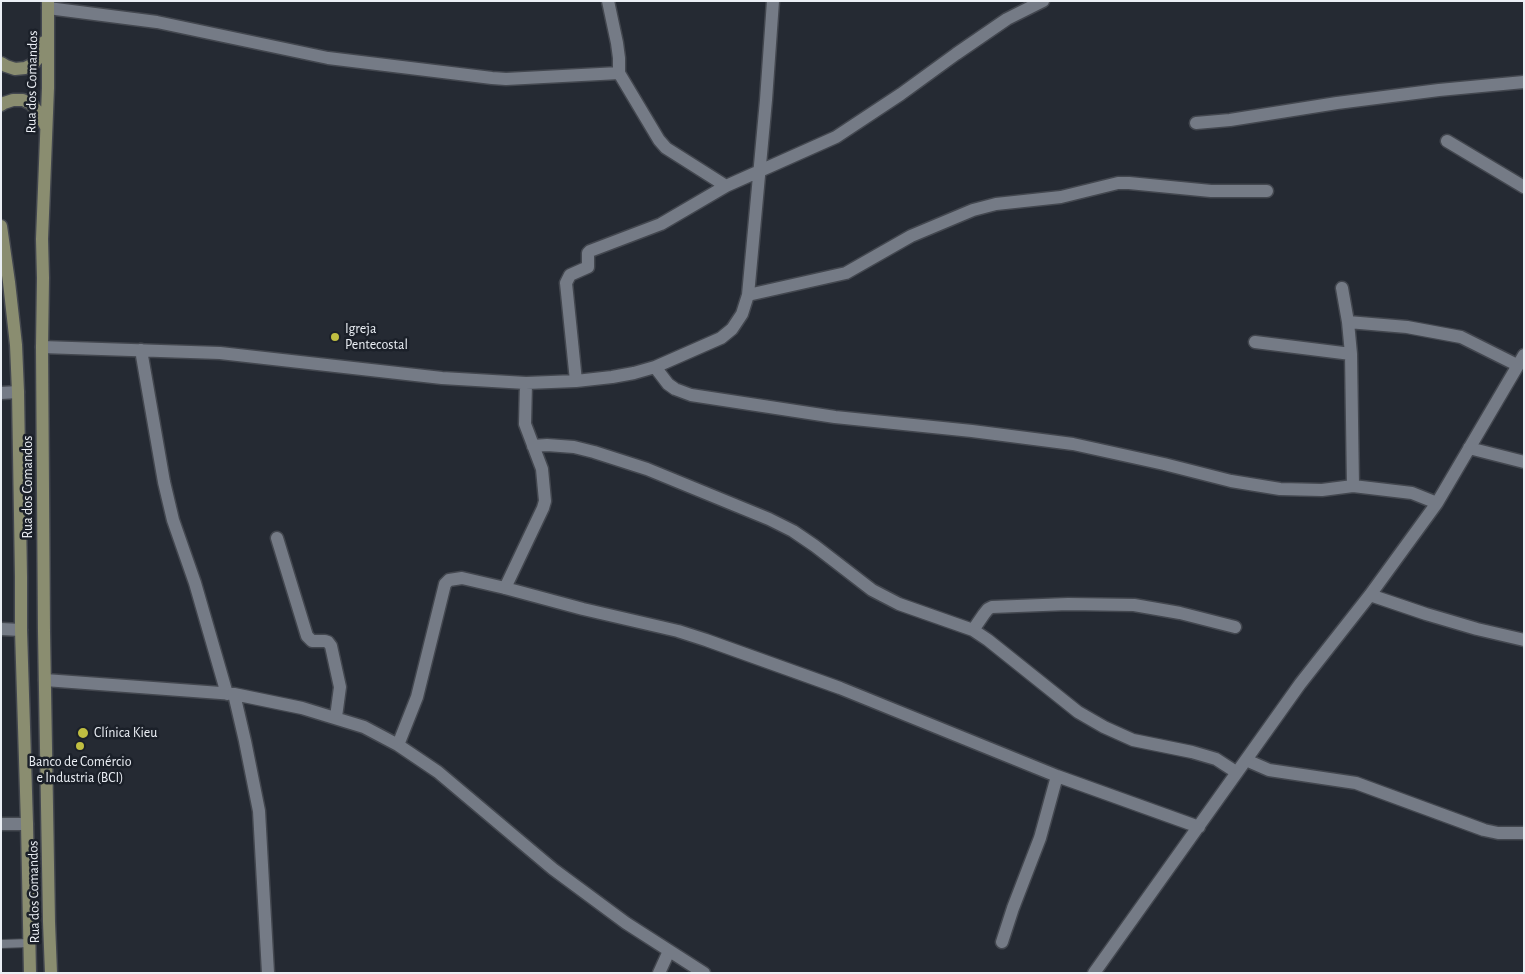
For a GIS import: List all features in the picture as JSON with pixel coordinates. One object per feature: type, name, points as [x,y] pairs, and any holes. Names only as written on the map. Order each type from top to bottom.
[{"type":"main road","name":"Rua dos Comandos","points":[[48,5],[47,129],[42,239],[42,347],[45,680],[51,973]]},
{"type":"main road","points":[[1,63],[15,69],[25,68],[34,64],[40,56],[48,30]]},
{"type":"main road","points":[[1,105],[13,100],[23,100],[31,104],[38,112],[47,129]]},
{"type":"main road","name":"Rua dos Comandos","points":[[1,226],[5,282],[16,346],[18,392],[21,630],[30,973]]},
{"type":"street","points":[[608,1],[618,50],[619,74],[663,145],[726,186]]},
{"type":"street","points":[[42,347],[220,354],[442,378],[526,383],[576,381],[634,373],[655,367],[721,338],[732,329],[742,314],[748,295],[773,1]]},
{"type":"street","points":[[576,381],[566,282],[570,275],[588,267],[588,254],[590,250],[661,224],[726,186],[836,137],[901,94],[1007,19],[1043,1]]},
{"type":"street","points":[[48,5],[157,22],[328,58],[492,78],[619,74]]},
{"type":"street","points":[[1196,123],[1230,120],[1337,103],[1438,90],[1524,82]]},
{"type":"street","points":[[1447,141],[1524,187]]},
{"type":"street","points":[[748,295],[846,273],[911,236],[973,210],[996,204],[1085,192],[1118,183],[1211,191],[1268,191]]},
{"type":"street","points":[[1342,288],[1351,354],[1353,486]]},
{"type":"street","points":[[1094,973],[1300,684],[1370,595],[1437,502],[1520,360],[1460,337],[1407,327],[1348,322]]},
{"type":"street","points":[[1255,342],[1351,354]]},
{"type":"street","points":[[141,350],[164,482],[173,520],[245,741],[259,811],[268,973]]},
{"type":"street","points":[[655,367],[668,384],[675,389],[692,395],[835,417],[972,431],[1073,444],[1231,481],[1280,489],[1322,490],[1353,486],[1412,493],[1437,502]]},
{"type":"street","points":[[505,588],[545,501],[542,469],[525,424],[526,383]]},
{"type":"street","points":[[1,392],[18,392]]},
{"type":"street","points":[[533,446],[574,447],[647,469],[739,506],[793,531],[872,590],[899,604],[973,630],[1078,712],[1104,727],[1133,740],[1192,752],[1216,760],[1236,772]]},
{"type":"street","points":[[1469,448],[1524,462]]},
{"type":"street","points":[[278,538],[307,636],[312,641],[325,641],[331,646],[340,687],[336,717]]},
{"type":"street","points":[[398,745],[417,697],[445,584],[450,580],[462,578],[678,631],[706,640],[840,688],[1057,776],[1199,827]]},
{"type":"street","points":[[1370,595],[1477,629],[1524,640]]},
{"type":"street","points":[[973,630],[988,609],[992,607],[1068,604],[1134,605],[1208,619],[1235,628]]},
{"type":"street","points":[[1,629],[21,630]]},
{"type":"street","points":[[45,680],[230,694],[302,708],[364,727],[398,745],[438,772],[553,869],[626,923],[704,973]]},
{"type":"street","points":[[1246,760],[1269,770],[1356,783],[1484,830],[1524,834]]},
{"type":"street","points":[[1002,942],[1040,838],[1057,776]]},
{"type":"street","points":[[1,824],[27,824]]},
{"type":"street","points":[[659,973],[669,951]]},
{"type":"lane","points":[[1,944],[29,943]]},
{"type":"place","name":"Igreja Pentecostal","points":[[335,337]]},
{"type":"place","name":"Clínica Kieu","points":[[83,733]]},
{"type":"place","name":"Banco de Comércio e Industria (BCI)","points":[[80,746]]}]
